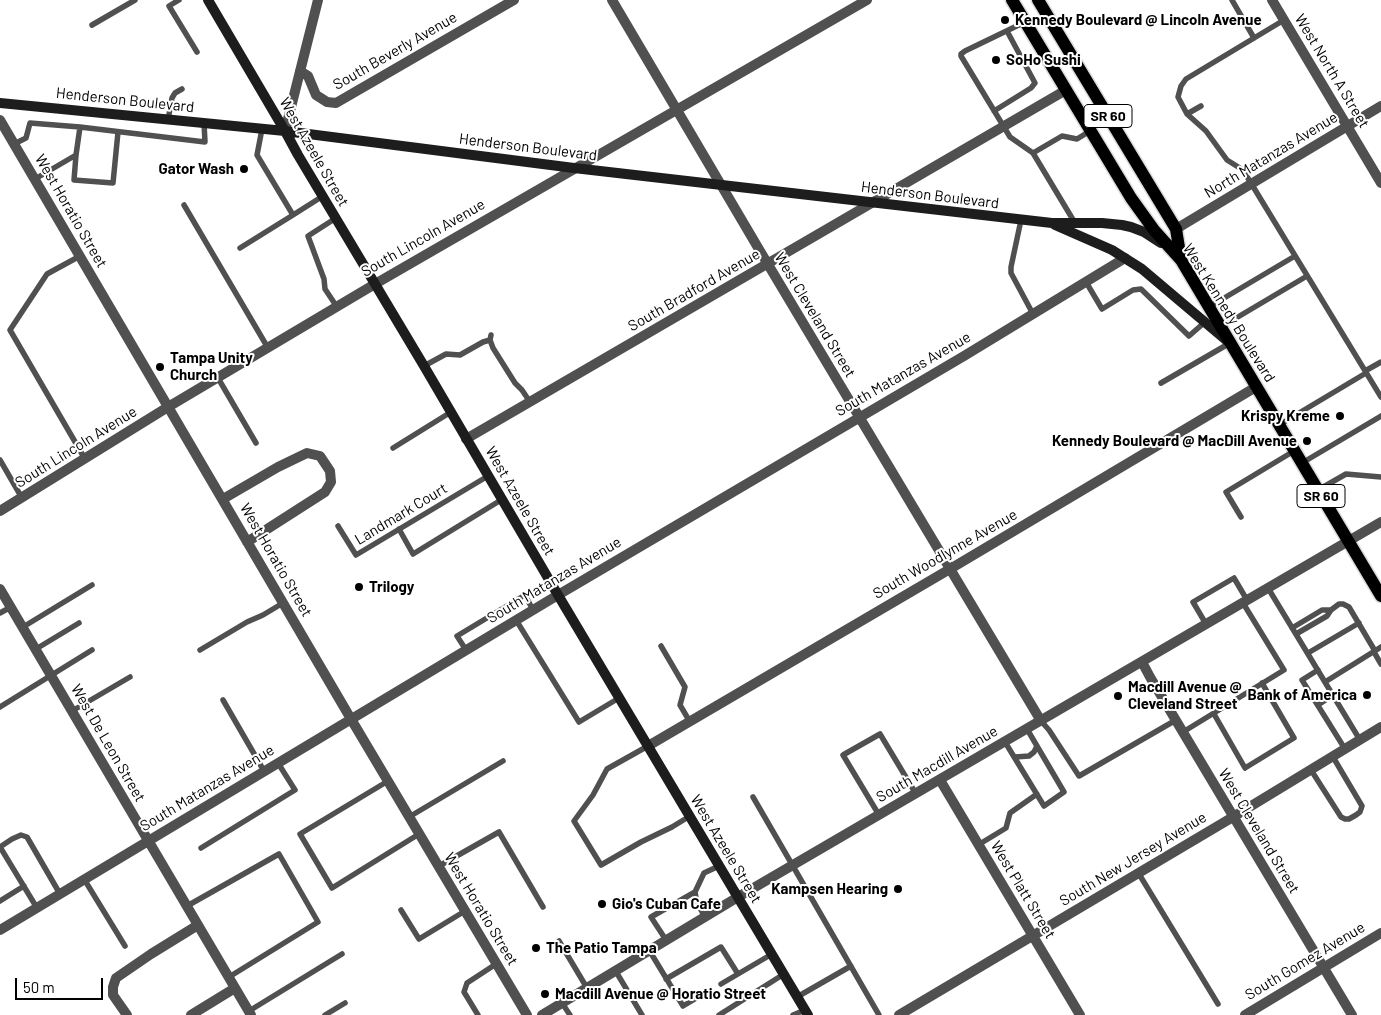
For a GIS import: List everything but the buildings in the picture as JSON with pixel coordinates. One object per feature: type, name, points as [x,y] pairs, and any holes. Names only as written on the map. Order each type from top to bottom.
[{"type":"main road","name":"West Azeele Street","points":[[208,0],[501,500],[807,1012]]},
{"type":"main road","name":"West Kennedy Boulevard","points":[[1012,0],[1131,198],[1154,230],[1181,260],[1381,596]]},
{"type":"main road","name":"West Kennedy Boulevard","points":[[1038,0],[1176,229]]},
{"type":"main road","name":"Henderson Boulevard","points":[[0,103],[262,129],[721,186],[1052,224],[1102,223],[1131,227],[1144,232],[1162,243],[1181,260]]},
{"type":"main road","name":"Henderson Boulevard","points":[[1052,224],[1112,250],[1142,269],[1230,343]]},
{"type":"main road","name":"SR 60","points":[[1176,229],[1181,260]]},
{"type":"street","points":[[285,132],[318,0]]},
{"type":"street","name":"South Beverly Avenue","points":[[300,71],[308,76],[316,95],[326,102],[336,103],[514,0]]},
{"type":"street","name":"West Cleveland Street","points":[[612,0],[1041,721]]},
{"type":"street","name":"South Lincoln Avenue","points":[[0,511],[375,284],[866,0]]},
{"type":"street","name":"West North A Street","points":[[1272,0],[1381,182]]},
{"type":"street","name":"South Bradford Avenue","points":[[466,439],[1066,90]]},
{"type":"street","name":"North Matanzas Avenue","points":[[1176,229],[1381,106]]},
{"type":"street","name":"West Horatio Street","points":[[0,120],[527,1015]]},
{"type":"street","name":"South Matanzas Avenue","points":[[0,930],[516,620],[964,356],[1125,258]]},
{"type":"street","name":"South Woodlynne Avenue","points":[[648,746],[1256,387]]},
{"type":"street","points":[[223,499],[278,467],[307,453],[320,456],[330,471],[331,482],[326,492],[247,542]]},
{"type":"street","name":"South Macdill Avenue","points":[[542,1015],[738,897],[1381,522]]},
{"type":"street","name":"West De Leon Street","points":[[0,589],[250,1013]]},
{"type":"street","name":"West Cleveland Street","points":[[1142,662],[1352,1015]]},
{"type":"street","name":"South New Jersey Avenue","points":[[899,1015],[1139,874],[1381,727]]},
{"type":"street","name":"West Platt Street","points":[[940,780],[1080,1015]]},
{"type":"street","points":[[127,1015],[114,995],[113,987],[116,978],[198,925]]},
{"type":"street","name":"South Gomez Avenue","points":[[1245,1015],[1381,933]]},
{"type":"street","points":[[190,1015],[235,988]]},
{"type":"lane","points":[[92,24],[135,0]]},
{"type":"lane","points":[[179,0],[168,6],[197,52]]},
{"type":"lane","points":[[1232,0],[1254,38]]},
{"type":"lane","points":[[1284,20],[1186,79],[1181,86],[1178,97],[1187,114],[1206,131],[1227,160],[1243,170],[1381,397]]},
{"type":"lane","points":[[1025,22],[961,54],[961,56],[1010,137],[1033,154],[1075,223]]},
{"type":"lane","points":[[994,110],[1031,88],[1035,83],[1007,31]]},
{"type":"lane","points":[[168,120],[172,98],[175,93],[182,89]]},
{"type":"lane","points":[[1187,114],[1201,106]]},
{"type":"lane","points":[[14,144],[26,138],[30,123],[205,142],[204,123]]},
{"type":"lane","points":[[80,127],[74,180],[113,183],[118,132]]},
{"type":"lane","points":[[262,129],[257,155],[292,215]]},
{"type":"lane","points":[[1033,154],[1062,136],[1077,139],[1091,131]]},
{"type":"lane","points":[[35,179],[76,155]]},
{"type":"lane","points":[[240,248],[323,196]]},
{"type":"lane","points":[[184,205],[268,348]]},
{"type":"lane","points":[[336,218],[308,236],[324,279],[325,289],[337,307]]},
{"type":"lane","points":[[1020,220],[1011,272],[1034,314]]},
{"type":"lane","points":[[80,256],[47,274],[10,330],[85,459]]},
{"type":"lane","points":[[1209,307],[1296,256]]},
{"type":"lane","points":[[1220,327],[1307,276]]},
{"type":"lane","points":[[1086,282],[1102,309],[1133,290],[1141,290],[1189,336],[1205,322]]},
{"type":"lane","points":[[424,366],[446,354],[460,355],[491,338],[493,348],[515,383],[530,402]]},
{"type":"lane","points":[[1161,383],[1230,343]]},
{"type":"lane","points":[[1279,425],[1381,362]]},
{"type":"lane","points":[[218,378],[256,443]]},
{"type":"lane","points":[[393,448],[451,412]]},
{"type":"lane","points":[[1302,463],[1381,416]]},
{"type":"lane","points":[[1241,517],[1226,492],[1294,451]]},
{"type":"lane","points":[[0,460],[22,498]]},
{"type":"lane","points":[[1318,490],[1346,474],[1381,478]]},
{"type":"lane","name":"Landmark Court","points":[[338,526],[356,555],[488,476]]},
{"type":"lane","points":[[399,529],[414,554],[501,500]]},
{"type":"lane","points":[[1184,732],[1284,670],[1245,602],[1234,578],[1194,602],[1206,624]]},
{"type":"lane","points":[[23,627],[92,586]]},
{"type":"lane","points":[[1268,588],[1360,740]]},
{"type":"lane","points":[[466,650],[458,636],[525,595],[533,610]]},
{"type":"lane","points":[[200,650],[246,622],[263,615],[283,603]]},
{"type":"lane","points":[[1296,634],[1327,616],[1339,604],[1346,605],[1377,650],[1381,664]]},
{"type":"lane","points":[[0,613],[11,607]]},
{"type":"lane","points":[[1292,628],[1322,610],[1331,610]]},
{"type":"lane","points":[[516,620],[579,722],[619,698]]},
{"type":"lane","points":[[36,649],[79,623]]},
{"type":"lane","points":[[1308,653],[1359,623]]},
{"type":"lane","points":[[661,646],[685,687],[680,705],[690,722]]},
{"type":"lane","points":[[0,707],[92,650]]},
{"type":"lane","points":[[1325,682],[1377,650]]},
{"type":"lane","points":[[1318,670],[1302,680],[1345,749]]},
{"type":"lane","points":[[72,712],[130,677]]},
{"type":"lane","points":[[1214,714],[1245,768],[1294,738],[1262,684]]},
{"type":"lane","points":[[1318,705],[1333,695]]},
{"type":"lane","points":[[223,700],[264,771]]},
{"type":"lane","points":[[1041,721],[1079,776],[1176,720]]},
{"type":"lane","points":[[1006,742],[1044,806],[1064,792],[1027,729]]},
{"type":"lane","points":[[879,816],[843,755],[880,734],[916,794]]},
{"type":"lane","points":[[648,746],[607,769],[593,795],[574,821],[601,865],[690,816]]},
{"type":"lane","points":[[1015,757],[1029,756],[1037,746]]},
{"type":"lane","points":[[1311,770],[1341,817],[1349,819],[1360,812],[1362,806],[1333,757]]},
{"type":"lane","points":[[409,817],[503,761]]},
{"type":"lane","points":[[201,848],[295,790],[278,763]]},
{"type":"lane","points":[[388,781],[300,834],[332,888],[419,834]]},
{"type":"lane","points":[[978,845],[1006,828],[1010,814],[1037,794]]},
{"type":"lane","points":[[753,797],[880,1015]]},
{"type":"lane","points":[[439,866],[498,832],[543,907]]},
{"type":"lane","points":[[37,908],[0,847],[21,835],[27,837],[60,894]]},
{"type":"lane","points":[[187,906],[279,854],[318,922],[229,977]]},
{"type":"lane","points":[[666,940],[652,917],[695,892],[704,873],[719,866]]},
{"type":"lane","points":[[1139,874],[1218,1004]]},
{"type":"lane","points":[[84,879],[125,946]]},
{"type":"lane","points":[[0,901],[24,886]]},
{"type":"lane","points":[[695,892],[697,903],[705,917]]},
{"type":"lane","points":[[401,910],[419,939],[465,911]]},
{"type":"lane","points":[[559,941],[587,988]]},
{"type":"lane","points":[[666,979],[721,947],[738,974]]},
{"type":"lane","points":[[649,950],[683,1006],[705,993]]},
{"type":"lane","points":[[250,1013],[342,954]]},
{"type":"lane","points":[[720,984],[772,954]]},
{"type":"lane","points":[[478,1015],[464,992],[467,983],[496,964]]},
{"type":"lane","points":[[798,997],[851,966]]},
{"type":"lane","points":[[616,970],[642,1015]]},
{"type":"lane","points":[[719,1015],[784,974]]},
{"type":"lane","points":[[325,1015],[345,1003]]},
{"type":"lane","points":[[562,1003],[570,1015]]},
{"type":"lane","points":[[793,1015],[807,1012]]},
{"type":"place","name":"Kennedy Boulevard @ Lincoln Avenue","points":[[1005,20]]},
{"type":"place","name":"SoHo Sushi","points":[[996,60]]},
{"type":"place","name":"Gator Wash","points":[[244,169]]},
{"type":"place","name":"Tampa Unity Church","points":[[160,367]]},
{"type":"place","name":"Krispy Kreme","points":[[1340,416]]},
{"type":"place","name":"Kennedy Boulevard @ MacDill Avenue","points":[[1307,441]]},
{"type":"place","name":"Trilogy","points":[[359,587]]},
{"type":"place","name":"Bank of America","points":[[1367,695]]},
{"type":"place","name":"Macdill Avenue @ Cleveland Street","points":[[1118,696]]},
{"type":"place","name":"Kampsen Hearing","points":[[898,889]]},
{"type":"place","name":"Gio's Cuban Cafe","points":[[602,904]]},
{"type":"place","name":"The Patio Tampa","points":[[536,948]]},
{"type":"place","name":"Macdill Avenue @ Horatio Street","points":[[545,994]]}]
